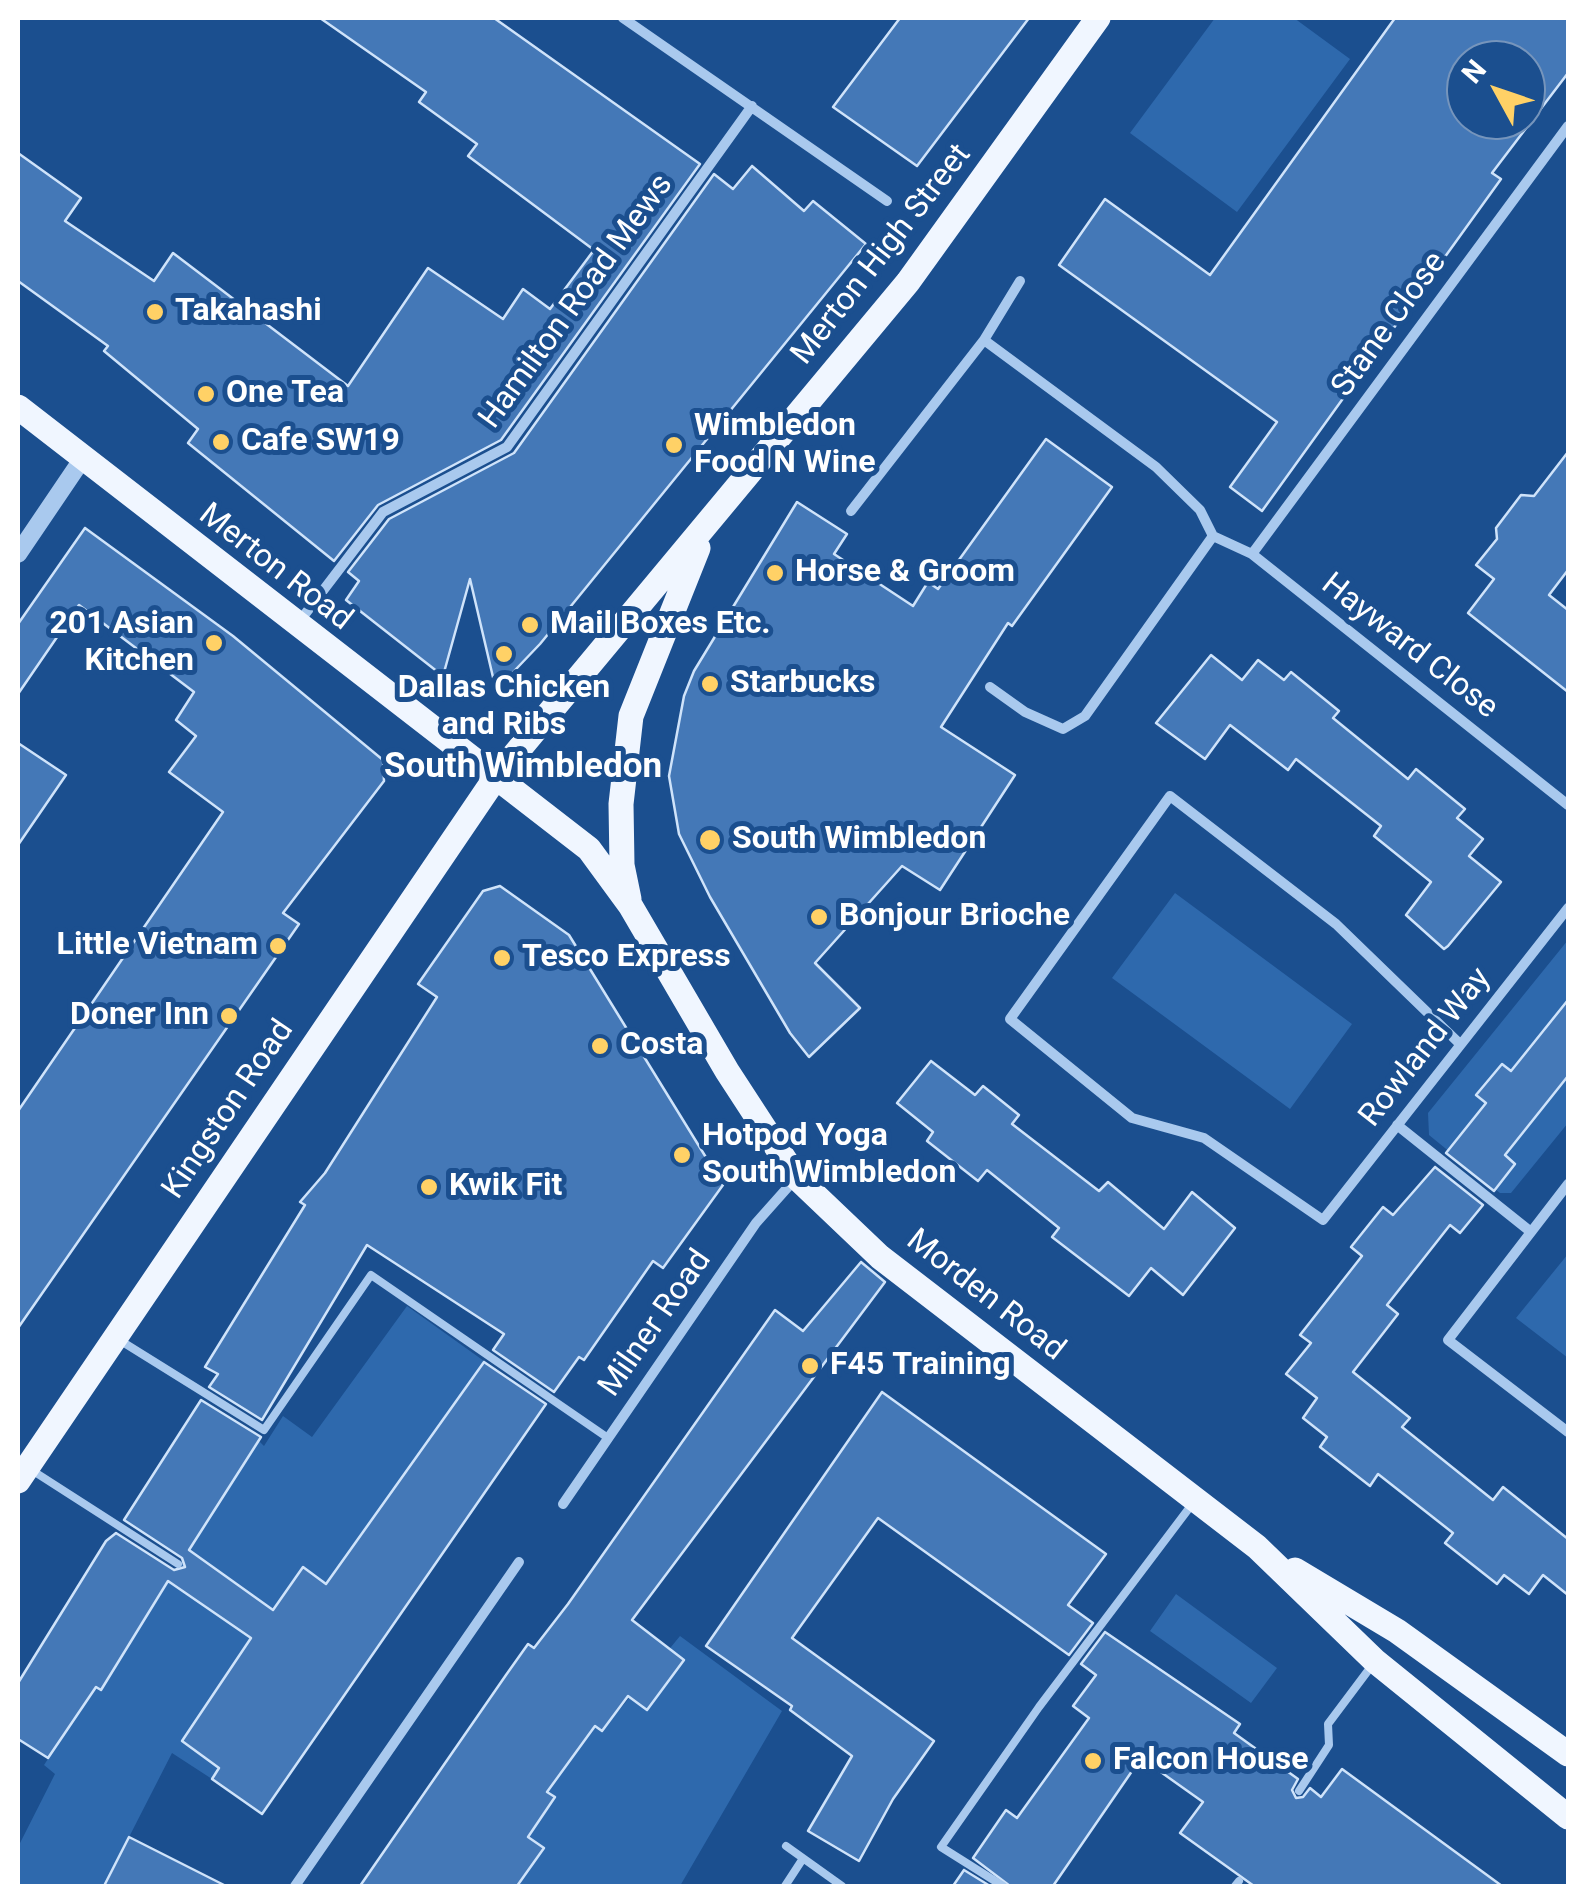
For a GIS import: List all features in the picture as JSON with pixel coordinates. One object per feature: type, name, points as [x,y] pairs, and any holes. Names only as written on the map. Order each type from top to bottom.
[{"type":"main road","name":"Merton High Street","points":[[496,776],[908,282],[1098,18]]},
{"type":"main road","name":"Merton Road","points":[[18,407],[296,626],[496,776]]},
{"type":"main road","name":"Merton High Street","points":[[630,905],[622,865],[621,804],[631,716],[708,525]]},
{"type":"main road","name":"Morden Road","points":[[496,776],[589,850],[630,905],[727,1071],[796,1178],[880,1256],[1257,1548],[1375,1661],[1568,1817]]},
{"type":"main road","name":"Kingston Road","points":[[22,1474],[112,1336],[496,776]]},
{"type":"main road","name":"Morden Road","points":[[1257,1548],[1397,1630],[1568,1751]]},
{"type":"street","points":[[623,18],[887,202]]},
{"type":"street","name":"Hamilton Road Mews","points":[[296,626],[384,512],[507,447],[752,106]]},
{"type":"street","name":"Stane Close","points":[[1252,554],[1568,126]]},
{"type":"street","points":[[851,511],[984,340],[1020,281]]},
{"type":"street","points":[[984,340],[1156,467],[1200,510],[1213,536],[1085,716],[1063,729],[1025,712],[990,687]]},
{"type":"street","points":[[18,554],[83,458]]},
{"type":"street","name":"Hayward Close","points":[[1213,536],[1252,554],[1568,805]]},
{"type":"street","name":"Rowland Way","points":[[1460,1044],[1336,924],[1170,796],[1010,1019],[1132,1118],[1204,1138],[1323,1220],[1568,908]]},
{"type":"street","points":[[1398,1125],[1531,1232]]},
{"type":"street","name":"Milner Road","points":[[563,1504],[756,1223],[796,1178]]},
{"type":"street","points":[[1568,1184],[1448,1340],[1568,1432]]},
{"type":"street","points":[[294,1886],[518,1562]]},
{"type":"lane","points":[[112,1336],[264,1430],[371,1275],[608,1438]]},
{"type":"lane","points":[[22,1474],[178,1564]]},
{"type":"lane","points":[[1003,1886],[941,1847],[1039,1707],[1196,1500]]},
{"type":"lane","points":[[1300,1791],[1329,1745],[1328,1724],[1375,1661]]},
{"type":"lane","points":[[786,1846],[842,1886]]},
{"type":"lane","points":[[785,1886],[802,1860]]},
{"type":"shaded area","points":[[1215,18],[1294,18],[1350,59],[1237,212],[1130,133]]},
{"type":"shaded area","points":[[1175,893],[1352,1024],[1290,1109],[1112,978]]},
{"type":"shaded area","points":[[1568,940],[1568,1123],[1511,1193],[1500,1193],[1429,1135],[1428,1113]]},
{"type":"shaded area","points":[[1568,1254],[1568,1358],[1516,1318]]},
{"type":"shaded area","points":[[407,1306],[484,1361],[340,1594],[303,1568],[182,1741],[219,1768],[212,1779],[172,1753],[104,1886],[18,1886],[18,1847],[55,1774],[44,1765],[96,1686],[101,1689],[258,1440],[264,1446],[283,1416],[312,1437]]},
{"type":"shaded area","points":[[1176,1594],[1277,1668],[1251,1703],[1150,1631]]},
{"type":"shaded area","points":[[680,1636],[782,1711],[680,1886],[517,1886],[543,1849],[526,1836],[555,1798],[547,1792],[561,1773],[576,1712],[602,1731]]},
{"type":"building","points":[[320,18],[494,18],[700,164],[501,440],[378,505],[334,561],[188,443],[198,429],[104,351],[108,346],[18,281],[18,153],[81,198],[65,221],[154,281],[173,253],[348,386],[428,268],[503,319],[523,289],[550,309],[594,250],[468,156],[477,144],[419,102],[426,92]]},
{"type":"building","points":[[900,18],[1029,18],[917,166],[833,107]]},
{"type":"building","points":[[1395,18],[1568,18],[1568,73],[1546,102],[1546,40],[1446,40],[1446,140],[1517,140],[1492,173],[1501,179],[1262,511],[1230,487],[1277,422],[1059,265],[1105,199],[1210,275]]},
{"type":"building","points":[[752,166],[804,211],[813,201],[866,244],[540,644],[496,690],[470,579],[443,676],[346,600],[359,581],[348,572],[389,519],[514,453],[714,174],[733,189]]},
{"type":"building","points":[[1046,439],[1112,487],[1012,626],[1008,623],[941,727],[1015,775],[940,890],[902,866],[815,963],[860,1008],[809,1057],[790,1033],[710,897],[679,834],[669,776],[684,696],[694,671],[797,502],[847,534],[834,554],[913,606],[928,582],[938,589]]},
{"type":"building","points":[[1568,452],[1568,570],[1549,595],[1568,610],[1568,692],[1468,613],[1494,579],[1476,565],[1497,539],[1496,528],[1521,495],[1534,496]]},
{"type":"building","points":[[85,528],[233,636],[383,760],[384,781],[283,913],[299,924],[18,1328],[18,1111],[223,812],[169,772],[196,736],[176,720],[194,692],[79,605],[18,694],[18,624]]},
{"type":"building","points":[[1211,655],[1242,680],[1258,660],[1284,680],[1291,672],[1339,711],[1333,718],[1408,779],[1416,769],[1465,809],[1457,818],[1483,839],[1469,856],[1501,882],[1448,946],[1444,949],[1406,915],[1431,882],[1374,836],[1381,826],[1296,759],[1288,770],[1230,725],[1205,759],[1156,723]]},
{"type":"building","points":[[18,743],[66,775],[18,845]]},
{"type":"building","points":[[500,886],[569,935],[723,1185],[663,1268],[653,1261],[584,1360],[579,1357],[554,1392],[493,1350],[504,1334],[367,1245],[262,1420],[209,1387],[218,1374],[205,1367],[305,1205],[300,1202],[325,1173],[437,997],[418,984],[483,891]]},
{"type":"building","points":[[1568,1000],[1568,1076],[1505,1155],[1515,1164],[1494,1191],[1446,1153],[1486,1103],[1476,1095],[1502,1064],[1511,1071]]},
{"type":"building","points":[[931,1061],[975,1095],[983,1086],[1019,1115],[1012,1124],[1099,1191],[1108,1182],[1164,1229],[1192,1192],[1235,1228],[1183,1295],[1151,1268],[1129,1296],[1052,1237],[1059,1228],[987,1170],[978,1181],[927,1141],[933,1132],[897,1103]]},
{"type":"building","points":[[1435,1167],[1483,1205],[1460,1233],[1450,1225],[1387,1305],[1398,1314],[1353,1372],[1410,1418],[1402,1427],[1493,1500],[1503,1487],[1568,1539],[1568,1595],[1543,1575],[1529,1594],[1504,1575],[1497,1584],[1445,1543],[1453,1533],[1378,1474],[1370,1486],[1320,1447],[1327,1437],[1303,1418],[1317,1398],[1286,1374],[1311,1343],[1300,1335],[1362,1256],[1351,1247],[1383,1207],[1393,1215]]},
{"type":"building","points":[[861,1262],[885,1282],[632,1620],[684,1660],[647,1710],[628,1696],[602,1731],[595,1726],[547,1792],[555,1797],[528,1837],[544,1848],[517,1886],[360,1886],[528,1644],[534,1648],[568,1604],[775,1310],[803,1331]]},
{"type":"building","points":[[484,1362],[546,1404],[262,1814],[212,1779],[219,1768],[182,1741],[251,1638],[168,1581],[101,1690],[96,1687],[48,1758],[18,1739],[18,1683],[106,1541],[116,1533],[174,1570],[185,1567],[182,1558],[124,1520],[201,1400],[261,1437],[189,1550],[273,1610],[303,1567],[326,1584]]},
{"type":"building","points":[[882,1392],[1106,1554],[1068,1605],[1093,1623],[1069,1655],[878,1518],[792,1638],[934,1741],[893,1799],[859,1861],[808,1831],[852,1756],[790,1710],[792,1706],[706,1646]]},
{"type":"building","points":[[1105,1632],[1240,1724],[1234,1733],[1298,1779],[1292,1790],[1296,1798],[1303,1797],[1310,1788],[1321,1797],[1342,1769],[1502,1886],[1254,1886],[1180,1833],[1203,1802],[1141,1758],[1053,1886],[1010,1886],[973,1858],[1006,1810],[1017,1818],[1089,1718],[1073,1706],[1096,1675],[1081,1664]]},
{"type":"building","points":[[129,1837],[226,1886],[104,1886]]},
{"type":"building","points":[[964,1870],[990,1886],[953,1886]]},
{"type":"place","name":"Takahashi","points":[[155,312]]},
{"type":"place","name":"One Tea","points":[[206,394]]},
{"type":"place","name":"Cafe SW19","points":[[221,442]]},
{"type":"place","name":"Wimbledon Food N Wine","points":[[674,445]]},
{"type":"place","name":"Horse & Groom","points":[[775,573]]},
{"type":"place","name":"Mail Boxes Etc.","points":[[530,625]]},
{"type":"place","name":"201 Asian Kitchen","points":[[214,643]]},
{"type":"place","name":"Dallas Chicken and Ribs","points":[[504,654]]},
{"type":"place","name":"Starbucks","points":[[710,684]]},
{"type":"place","name":"South Wimbledon","points":[[710,840]]},
{"type":"place","name":"Bonjour Brioche","points":[[819,917]]},
{"type":"place","name":"Little Vietnam","points":[[278,946]]},
{"type":"place","name":"Tesco Express","points":[[502,958]]},
{"type":"place","name":"Doner Inn","points":[[229,1016]]},
{"type":"place","name":"Costa","points":[[600,1046]]},
{"type":"place","name":"Hotpod Yoga South Wimbledon","points":[[682,1155]]},
{"type":"place","name":"Kwik Fit","points":[[429,1187]]},
{"type":"place","name":"F45 Training","points":[[810,1366]]},
{"type":"place","name":"Falcon House","points":[[1093,1761]]},
{"type":"district","name":"South Wimbledon","points":[[523,768]]}]
